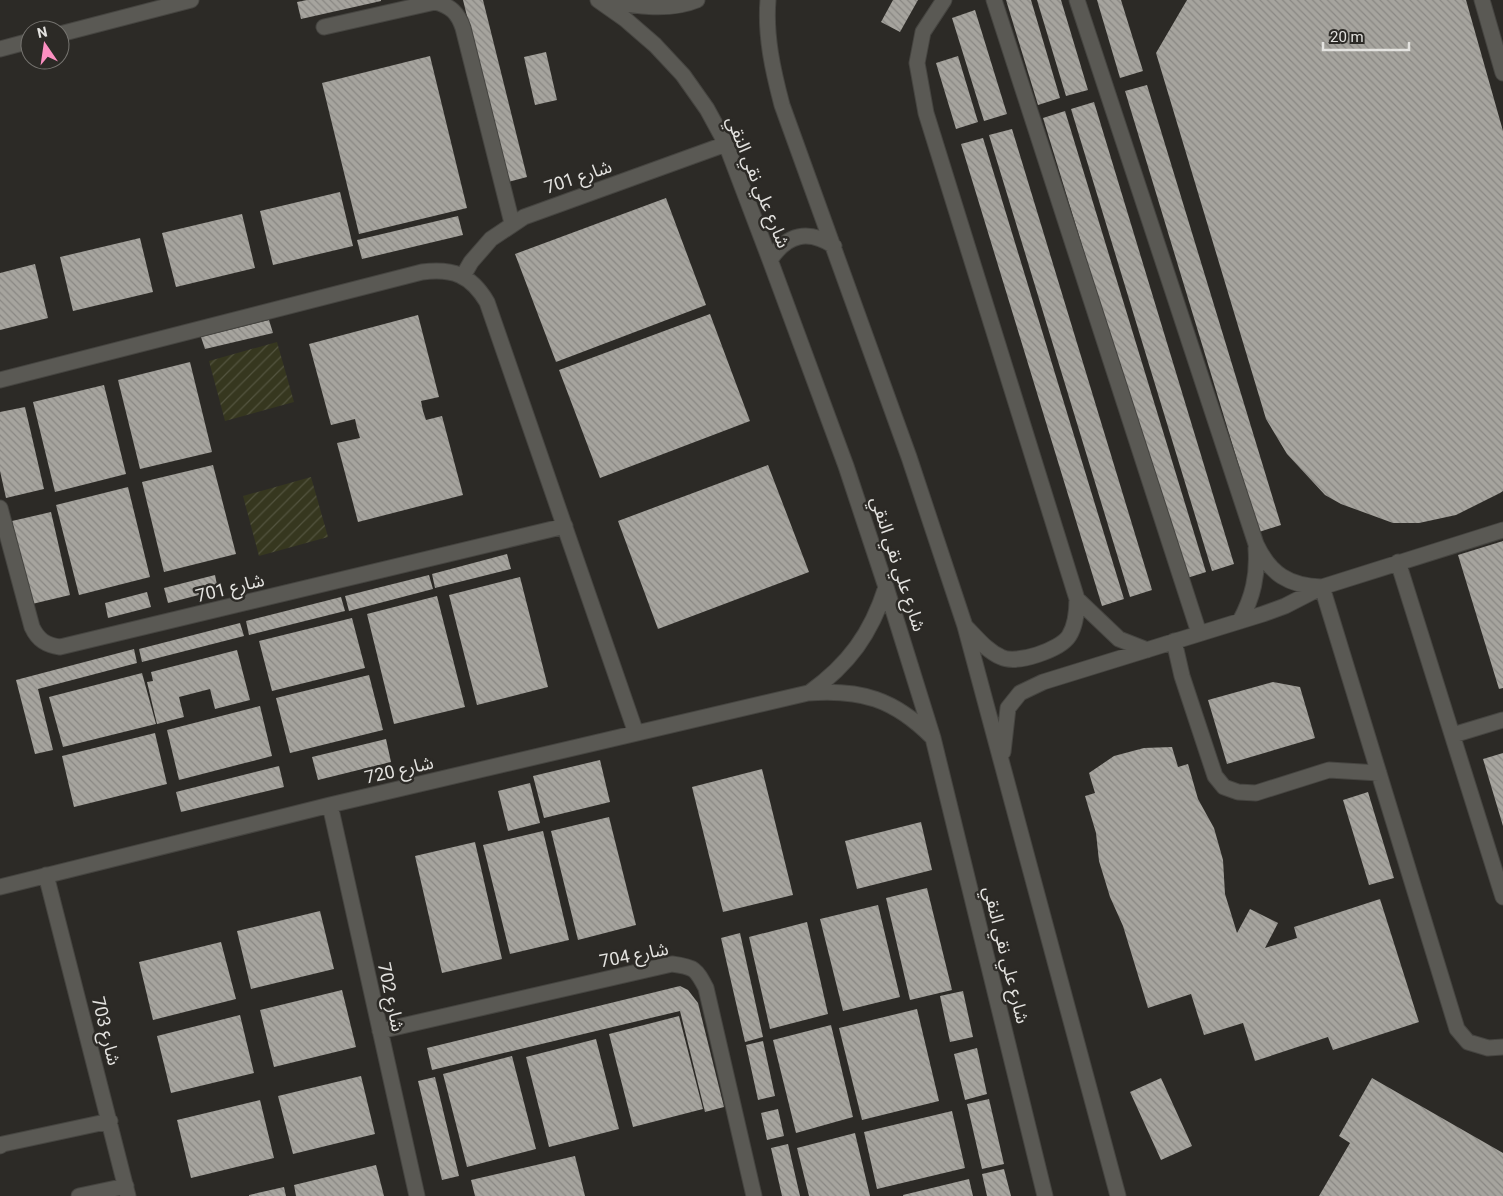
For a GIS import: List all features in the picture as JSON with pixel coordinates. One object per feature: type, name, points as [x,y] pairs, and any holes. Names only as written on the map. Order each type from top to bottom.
[{"type":"street","points":[[70,31],[191,0]]},
{"type":"street","name":"شارع علي نقي النقي","points":[[598,0],[625,19],[656,45],[683,75],[707,109],[726,144],[770,260],[846,466],[933,738],[1045,1196]]},
{"type":"street","points":[[608,0],[625,4],[659,7],[697,0]]},
{"type":"street","points":[[768,0],[768,35],[782,105],[909,457],[965,626],[1118,1196]]},
{"type":"street","points":[[944,0],[923,32],[916,63],[926,113],[1077,599],[1077,618],[1068,637],[1053,649],[1024,658],[1003,659],[987,648],[965,626]]},
{"type":"street","points":[[994,0],[1199,633]]},
{"type":"street","points":[[1077,0],[1256,544],[1270,567],[1281,577],[1294,583],[1322,587]]},
{"type":"street","points":[[1482,0],[1503,73]]},
{"type":"street","points":[[324,27],[435,2],[445,4],[454,10],[460,18],[463,28],[512,223]]},
{"type":"street","points":[[0,49],[20,44]]},
{"type":"street","name":"شارع 701","points":[[463,276],[482,248],[512,223],[536,211],[726,144]]},
{"type":"street","points":[[770,260],[776,250],[785,242],[796,238],[816,237],[834,246]]},
{"type":"street","points":[[0,380],[422,272],[448,271],[463,276],[480,291],[487,302],[636,733]]},
{"type":"street","name":"شارع 701","points":[[0,508],[32,627],[36,635],[43,642],[51,646],[60,647],[565,526]]},
{"type":"street","points":[[1002,764],[1008,708],[1020,693],[1043,682],[1240,621],[1285,606],[1322,587],[1503,530]]},
{"type":"street","points":[[1240,621],[1253,592],[1256,576],[1256,544]]},
{"type":"street","points":[[1398,562],[1503,897]]},
{"type":"street","name":"شارع 720","points":[[808,693],[832,675],[858,648],[873,622],[886,587]]},
{"type":"street","points":[[1322,587],[1457,1029],[1468,1042],[1488,1048],[1503,1047]]},
{"type":"street","points":[[1077,599],[1120,639],[1147,650]]},
{"type":"street","points":[[1174,642],[1188,695],[1214,776],[1224,787],[1238,792],[1256,793],[1329,770],[1379,773]]},
{"type":"street","name":"شارع 720","points":[[0,887],[330,805],[808,693],[854,693],[876,699],[898,709],[933,738]]},
{"type":"street","points":[[1453,735],[1503,720]]},
{"type":"street","name":"شارع 702","points":[[330,805],[417,1196]]},
{"type":"street","name":"شارع 703","points":[[46,875],[127,1191]]},
{"type":"street","name":"شارع 704","points":[[380,1031],[672,964],[689,966],[698,973],[706,988],[754,1196]]},
{"type":"street","points":[[0,1146],[110,1121]]},
{"type":"street","points":[[79,1196],[127,1191]]},
{"type":"green space","points":[[277,342],[294,402],[225,421],[209,361]]},
{"type":"green space","points":[[311,477],[328,537],[259,556],[243,496]]},
{"type":"building","points":[[307,0],[381,1],[301,19],[297,2]]},
{"type":"building","points":[[463,0],[483,0],[527,177],[508,182]]},
{"type":"building","points":[[893,0],[918,0],[900,32],[881,22]]},
{"type":"building","points":[[1006,0],[1031,0],[1060,98],[1038,105]]},
{"type":"building","points":[[1037,0],[1061,0],[1088,90],[1066,96]]},
{"type":"building","points":[[1097,0],[1121,0],[1143,71],[1120,78]]},
{"type":"building","points":[[1187,0],[1466,0],[1503,131],[1503,491],[1500,493],[1456,515],[1419,523],[1393,523],[1341,504],[1325,495],[1287,454],[1266,419],[1156,53]]},
{"type":"building","points":[[975,10],[1007,114],[984,121],[952,18]]},
{"type":"building","points":[[546,52],[557,100],[535,105],[524,57]]},
{"type":"building","points":[[430,56],[467,208],[359,234],[322,83]]},
{"type":"building","points":[[958,56],[978,122],[956,129],[936,63]]},
{"type":"building","points":[[1147,85],[1281,525],[1259,532],[1125,91]]},
{"type":"building","points":[[1094,102],[1234,564],[1212,571],[1071,109]]},
{"type":"building","points":[[1065,111],[1206,572],[1184,579],[1043,118]]},
{"type":"building","points":[[1012,129],[1152,590],[1130,597],[989,135]]},
{"type":"building","points":[[983,138],[1124,599],[1102,606],[961,144]]},
{"type":"building","points":[[340,192],[353,246],[273,265],[260,211]]},
{"type":"building","points":[[666,198],[706,305],[556,362],[515,254]]},
{"type":"building","points":[[242,214],[255,268],[176,287],[162,233]]},
{"type":"building","points":[[458,216],[463,235],[362,259],[357,240]]},
{"type":"building","points":[[140,238],[153,292],[73,311],[60,257]]},
{"type":"building","points":[[35,264],[48,318],[0,330],[0,273]]},
{"type":"building","points":[[710,314],[750,421],[600,478],[559,370]]},
{"type":"building","points":[[418,315],[439,397],[421,401],[423,411],[426,420],[442,416],[463,495],[358,522],[337,443],[360,438],[355,419],[331,425],[309,344]]},
{"type":"building","points":[[269,320],[273,333],[205,349],[201,337]]},
{"type":"building","points":[[190,362],[212,452],[140,469],[118,380]]},
{"type":"building","points":[[104,385],[126,474],[55,492],[33,402]]},
{"type":"building","points":[[25,407],[44,489],[6,498],[0,471],[0,412]]},
{"type":"building","points":[[213,465],[236,554],[164,572],[142,482]]},
{"type":"building","points":[[768,465],[809,572],[658,629],[618,521]]},
{"type":"building","points":[[128,487],[150,577],[79,595],[56,505]]},
{"type":"building","points":[[51,512],[70,595],[32,604],[12,521]]},
{"type":"building","points":[[1503,541],[1503,688],[1499,689],[1458,555]]},
{"type":"building","points":[[507,554],[511,569],[435,588],[432,574]]},
{"type":"building","points":[[215,575],[218,590],[168,603],[164,588]]},
{"type":"building","points":[[429,575],[433,589],[349,611],[345,596]]},
{"type":"building","points":[[520,577],[548,687],[477,705],[449,595]]},
{"type":"building","points":[[147,592],[151,607],[108,618],[105,603]]},
{"type":"building","points":[[437,596],[465,707],[394,724],[367,614]]},
{"type":"building","points":[[341,597],[345,611],[249,635],[246,621]]},
{"type":"building","points":[[352,618],[365,668],[272,691],[259,641]]},
{"type":"building","points":[[240,623],[244,636],[142,662],[139,649]]},
{"type":"building","points":[[134,649],[137,663],[38,689],[53,750],[35,754],[16,680]]},
{"type":"building","points":[[237,650],[250,700],[215,709],[210,689],[179,697],[184,717],[157,724],[147,682],[153,681],[151,672]]},
{"type":"building","points":[[142,673],[156,724],[63,747],[49,697]]},
{"type":"building","points":[[369,675],[383,730],[290,753],[276,698]]},
{"type":"building","points":[[1273,682],[1300,687],[1315,738],[1227,764],[1208,700]]},
{"type":"building","points":[[260,706],[272,756],[179,780],[167,730]]},
{"type":"building","points":[[155,733],[167,784],[74,807],[62,756]]},
{"type":"building","points":[[386,739],[391,762],[318,780],[312,757]]},
{"type":"building","points":[[1172,747],[1178,767],[1188,764],[1198,799],[1214,828],[1223,860],[1225,894],[1237,933],[1250,909],[1278,923],[1265,948],[1297,938],[1294,927],[1380,899],[1419,1022],[1333,1050],[1328,1037],[1255,1061],[1243,1023],[1204,1035],[1191,994],[1148,1008],[1123,926],[1110,897],[1099,861],[1096,833],[1085,796],[1095,793],[1089,773],[1114,756],[1144,748]]},
{"type":"building","points":[[1503,753],[1503,826],[1483,759]]},
{"type":"building","points":[[600,760],[610,802],[544,818],[533,776]]},
{"type":"building","points":[[279,766],[284,787],[181,812],[176,792]]},
{"type":"building","points":[[762,769],[793,895],[723,912],[692,787]]},
{"type":"building","points":[[530,783],[540,823],[508,831],[498,791]]},
{"type":"building","points":[[1368,792],[1394,878],[1369,885],[1343,800]]},
{"type":"building","points":[[609,817],[636,925],[578,940],[551,831]]},
{"type":"building","points":[[921,822],[932,870],[857,889],[845,841]]},
{"type":"building","points":[[543,831],[569,940],[510,954],[483,845]]},
{"type":"building","points":[[475,842],[502,959],[442,973],[415,856]]},
{"type":"building","points":[[927,888],[952,990],[910,1000],[886,898]]},
{"type":"building","points":[[878,905],[900,997],[843,1011],[820,919]]},
{"type":"building","points":[[320,911],[334,969],[251,989],[237,931]]},
{"type":"building","points":[[807,922],[828,1014],[770,1029],[749,937]]},
{"type":"building","points":[[740,933],[763,1037],[745,1042],[721,938]]},
{"type":"building","points":[[221,942],[236,999],[153,1020],[139,962]]},
{"type":"building","points":[[680,986],[688,990],[698,1003],[724,1107],[705,1112],[680,1011],[432,1070],[427,1048]]},
{"type":"building","points":[[342,990],[356,1047],[274,1067],[260,1010]]},
{"type":"building","points":[[963,991],[973,1037],[950,1042],[940,996]]},
{"type":"building","points":[[917,1009],[939,1101],[862,1120],[839,1028]]},
{"type":"building","points":[[240,1015],[254,1073],[171,1093],[157,1036]]},
{"type":"building","points":[[679,1016],[703,1109],[633,1127],[609,1034]]},
{"type":"building","points":[[831,1025],[853,1117],[796,1133],[773,1040]]},
{"type":"building","points":[[596,1039],[619,1129],[549,1147],[526,1057]]},
{"type":"building","points":[[763,1041],[775,1096],[758,1100],[746,1045]]},
{"type":"building","points":[[977,1048],[987,1094],[965,1100],[954,1054]]},
{"type":"building","points":[[512,1056],[536,1149],[467,1167],[443,1074]]},
{"type":"building","points":[[361,1076],[375,1134],[293,1154],[278,1096]]},
{"type":"building","points":[[435,1077],[459,1176],[442,1180],[418,1081]]},
{"type":"building","points":[[1161,1078],[1192,1146],[1161,1160],[1130,1092]]},
{"type":"building","points":[[1372,1078],[1503,1153],[1503,1196],[1319,1196],[1350,1143],[1339,1136]]},
{"type":"building","points":[[989,1099],[1004,1164],[982,1169],[967,1104]]},
{"type":"building","points":[[260,1100],[274,1158],[191,1178],[177,1120]]},
{"type":"building","points":[[778,1109],[784,1136],[767,1140],[761,1113]]},
{"type":"building","points":[[952,1111],[965,1168],[877,1189],[864,1132]]},
{"type":"building","points":[[855,1133],[870,1196],[809,1196],[797,1148]]},
{"type":"building","points":[[788,1144],[800,1196],[782,1196],[771,1148]]},
{"type":"building","points":[[575,1156],[585,1196],[475,1196],[471,1180]]},
{"type":"building","points":[[376,1165],[384,1196],[296,1196],[294,1185]]},
{"type":"building","points":[[1004,1169],[1011,1196],[987,1196],[982,1174]]},
{"type":"building","points":[[969,1179],[973,1196],[903,1196],[903,1195]]},
{"type":"building","points":[[284,1187],[286,1196],[249,1196],[249,1195]]}]
